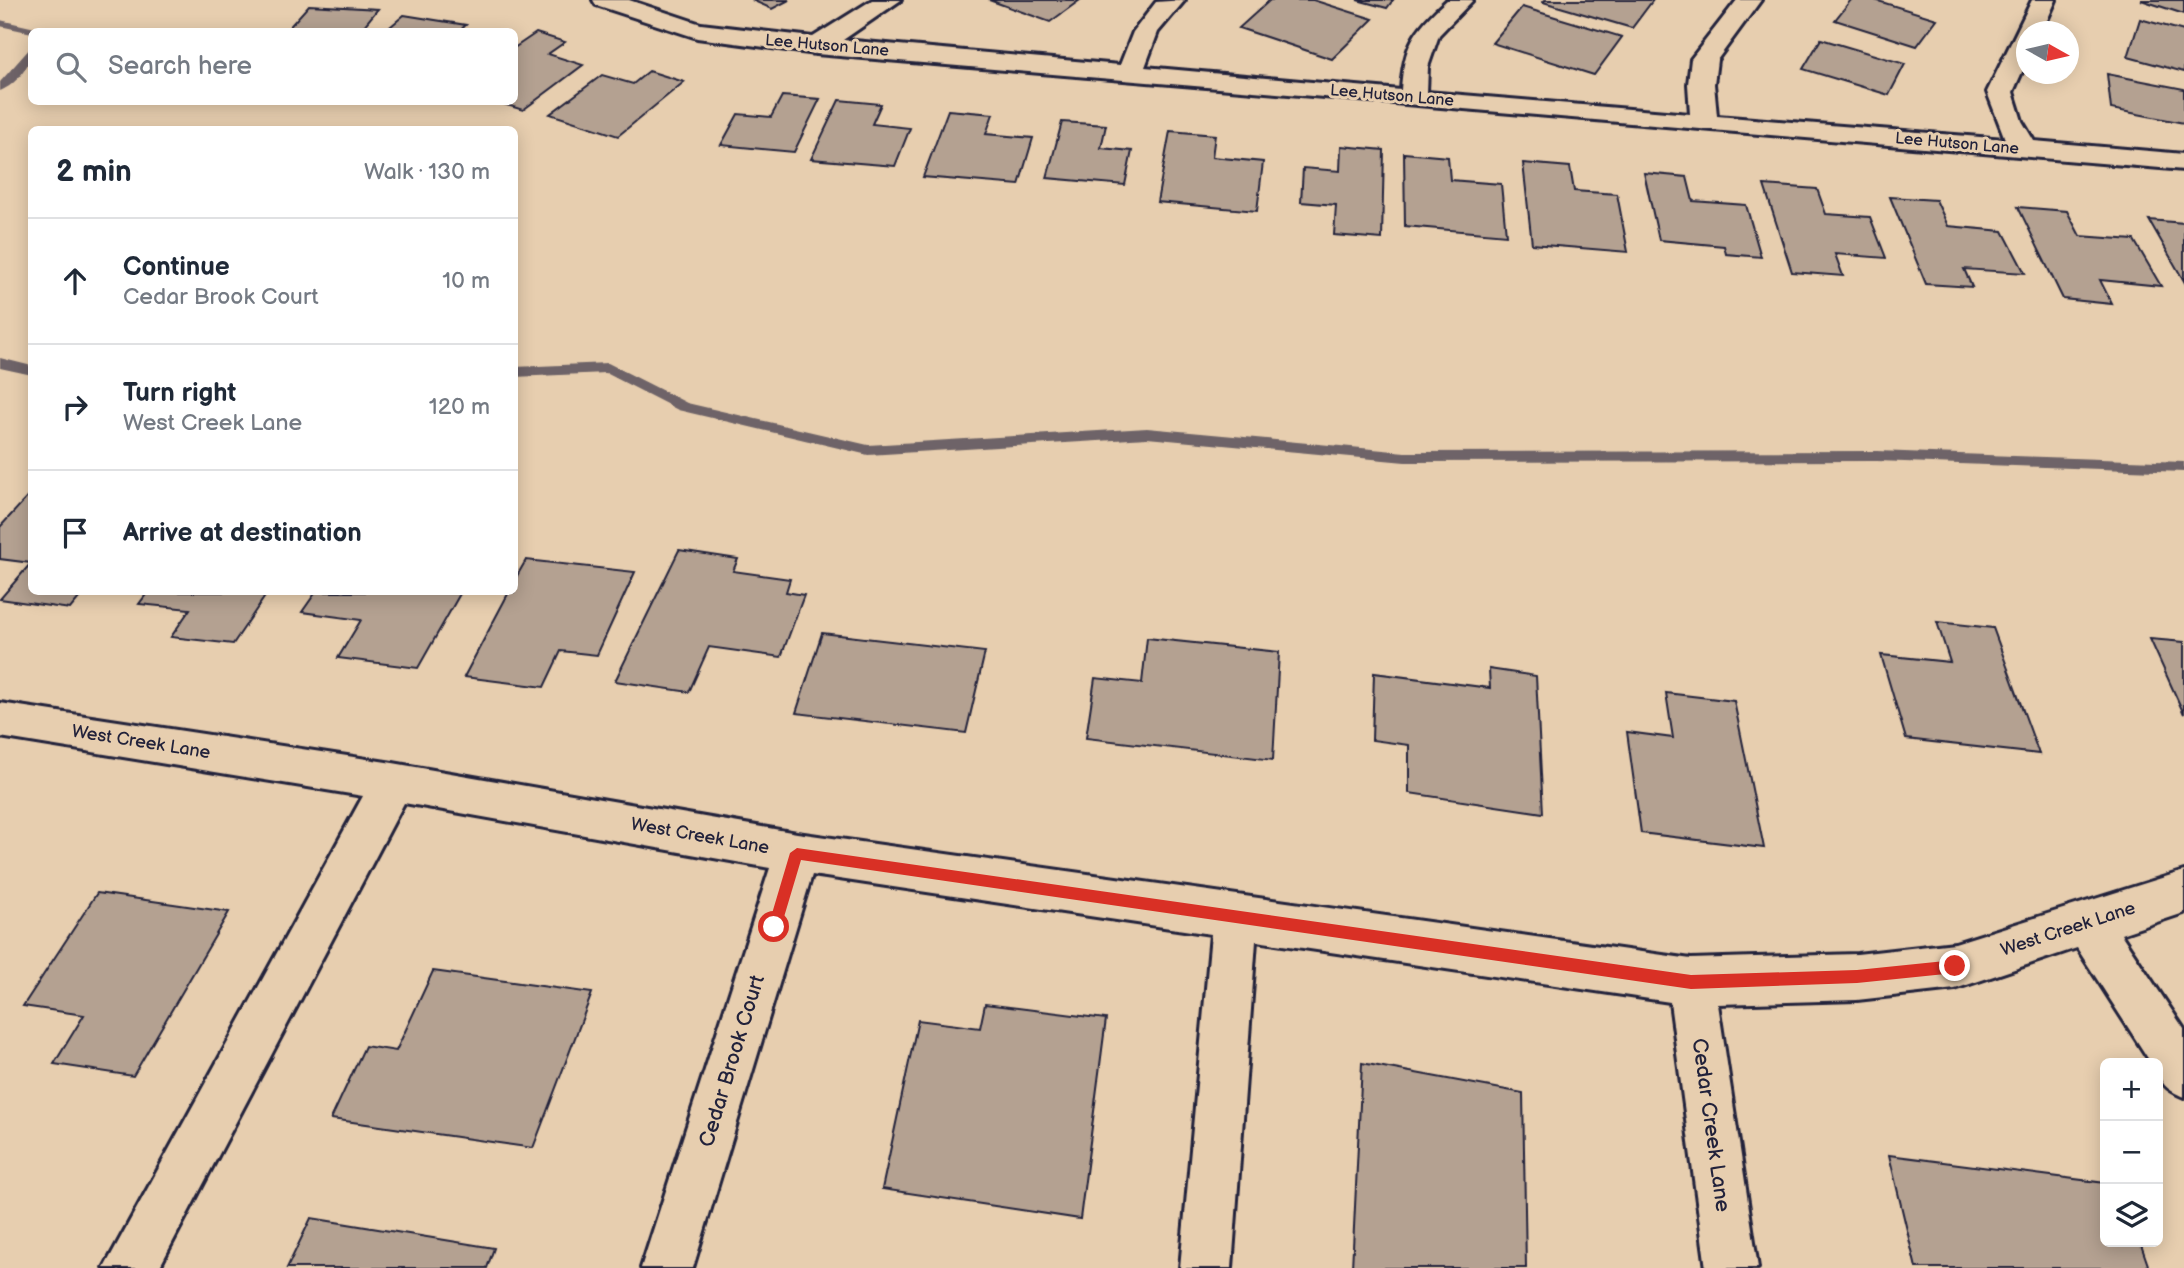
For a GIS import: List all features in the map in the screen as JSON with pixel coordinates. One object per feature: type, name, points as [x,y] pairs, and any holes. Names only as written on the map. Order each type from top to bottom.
[{"type":"street","name":"Lee Hutson Lane","points":[[605,0],[697,31],[816,46],[1413,99],[2184,162]]},
{"type":"street","points":[[816,46],[889,0]]},
{"type":"street","points":[[1131,73],[1135,53],[1146,29],[1173,0]]},
{"type":"street","points":[[1413,99],[1415,67],[1427,32],[1461,0]]},
{"type":"street","points":[[1704,123],[1701,84],[1704,59],[1749,0]]},
{"type":"street","points":[[2034,21],[2044,0]]},
{"type":"street","points":[[2016,58],[2000,92],[2009,121],[2024,149]]},
{"type":"street","name":"West Creek Lane","points":[[0,720],[393,782],[797,853],[1235,914],[1691,982],[1857,976],[1955,966],[2184,892]]},
{"type":"street","points":[[130,1268],[393,782]]},
{"type":"street","name":"Cedar Brook Court","points":[[667,1268],[797,853]]},
{"type":"street","points":[[1206,1268],[1235,914]]},
{"type":"street","points":[[2086,922],[2128,982],[2184,1073]]},
{"type":"street","name":"Cedar Creek Lane","points":[[1691,982],[1732,1268]]},
{"type":"building","points":[[752,0],[789,0],[772,9]]},
{"type":"building","points":[[989,0],[1080,0],[1050,22]]},
{"type":"building","points":[[1270,0],[1313,0],[1373,19],[1332,59],[1239,28]]},
{"type":"building","points":[[1357,0],[1393,0],[1387,8]]},
{"type":"building","points":[[1653,0],[1632,28],[1543,2]]},
{"type":"building","points":[[1851,0],[1875,0],[1937,19],[1917,46],[1835,20]]},
{"type":"building","points":[[2141,0],[2184,0],[2184,14]]},
{"type":"building","points":[[309,5],[378,9],[362,28],[289,28]]},
{"type":"building","points":[[1522,7],[1622,37],[1594,75],[1492,43]]},
{"type":"building","points":[[404,15],[466,25],[463,28],[389,28]]},
{"type":"building","points":[[2140,19],[2184,31],[2184,72],[2128,57]]},
{"type":"building","points":[[536,33],[565,42],[548,54],[583,65],[523,110],[507,105],[518,105],[518,45]]},
{"type":"building","points":[[1821,39],[1905,64],[1889,95],[1803,69]]},
{"type":"building","points":[[649,71],[684,82],[618,136],[550,114],[602,75],[633,84]]},
{"type":"building","points":[[2107,74],[2184,89],[2184,123],[2111,109]]},
{"type":"building","points":[[782,96],[820,99],[794,152],[721,145],[738,114],[771,117]]},
{"type":"building","points":[[839,100],[881,104],[872,124],[910,128],[895,166],[811,159]]},
{"type":"building","points":[[948,110],[993,114],[986,134],[1033,138],[1019,185],[923,177]]},
{"type":"building","points":[[1062,122],[1106,125],[1101,148],[1132,151],[1125,185],[1047,178]]},
{"type":"building","points":[[1170,131],[1215,135],[1212,157],[1263,162],[1257,211],[1157,202]]},
{"type":"building","points":[[1341,146],[1384,150],[1382,239],[1334,235],[1336,205],[1301,202],[1303,168],[1340,171]]},
{"type":"building","points":[[1404,153],[1448,157],[1450,180],[1501,184],[1506,235],[1405,226]]},
{"type":"building","points":[[1523,163],[1570,167],[1574,191],[1617,194],[1628,252],[1532,244]]},
{"type":"building","points":[[1644,173],[1687,177],[1693,201],[1746,205],[1761,257],[1726,254],[1724,246],[1659,240]]},
{"type":"building","points":[[1764,185],[1817,189],[1826,214],[1870,217],[1886,258],[1835,254],[1843,276],[1792,272]]},
{"type":"building","points":[[1890,197],[1936,200],[1948,226],[2003,231],[2025,273],[1964,269],[1972,287],[1926,284]]},
{"type":"building","points":[[2018,207],[2067,211],[2080,236],[2134,240],[2161,286],[2100,280],[2112,304],[2063,299]]},
{"type":"building","points":[[2149,220],[2184,223],[2184,281]]},
{"type":"building","points":[[28,496],[28,563],[0,559],[0,527]]},
{"type":"building","points":[[679,550],[738,559],[733,571],[790,579],[786,592],[804,595],[781,657],[709,647],[689,692],[615,681]]},
{"type":"building","points":[[526,560],[635,572],[597,655],[561,651],[544,687],[464,677],[507,595],[518,595],[518,574]]},
{"type":"building","points":[[28,566],[28,595],[82,595],[70,609],[0,599]]},
{"type":"building","points":[[146,595],[266,595],[233,644],[171,637],[190,609],[139,604]]},
{"type":"building","points":[[314,595],[459,595],[418,668],[338,658],[361,620],[302,612]]},
{"type":"building","points":[[1937,622],[1993,628],[2039,754],[1906,739],[1881,655],[1950,662]]},
{"type":"building","points":[[822,633],[985,652],[966,733],[796,713]]},
{"type":"building","points":[[1147,638],[1279,652],[1273,760],[1086,738],[1095,678],[1142,683]]},
{"type":"building","points":[[2150,639],[2184,642],[2184,714]]},
{"type":"building","points":[[1489,669],[1536,676],[1543,813],[1409,793],[1409,745],[1372,740],[1374,673],[1490,688]]},
{"type":"building","points":[[1666,693],[1734,701],[1764,848],[1641,833],[1627,732],[1673,738]]},
{"type":"building","points":[[97,893],[229,912],[133,1076],[54,1064],[84,1015],[23,1006]]},
{"type":"building","points":[[433,971],[592,993],[533,1148],[331,1119],[365,1046],[396,1051]]},
{"type":"building","points":[[985,1004],[1106,1019],[1080,1219],[882,1189],[918,1020],[980,1028]]},
{"type":"building","points":[[1362,1063],[1523,1093],[1526,1268],[1352,1268]]},
{"type":"building","points":[[1889,1155],[2100,1182],[2100,1247],[2142,1247],[2149,1268],[1916,1268]]},
{"type":"building","points":[[311,1218],[494,1248],[487,1268],[287,1268]]},
{"type":"waterway","points":[[0,23],[28,29]]},
{"type":"waterway","points":[[0,88],[18,71],[28,55]]},
{"type":"waterway","points":[[0,363],[28,370]]},
{"type":"waterway","points":[[518,372],[608,368],[683,407],[868,450],[1147,433],[1405,457],[1877,456],[2184,467]]},
{"type":"route","points":[[774,927],[797,853],[1235,914],[1691,982],[1857,976],[1955,966]]}]
